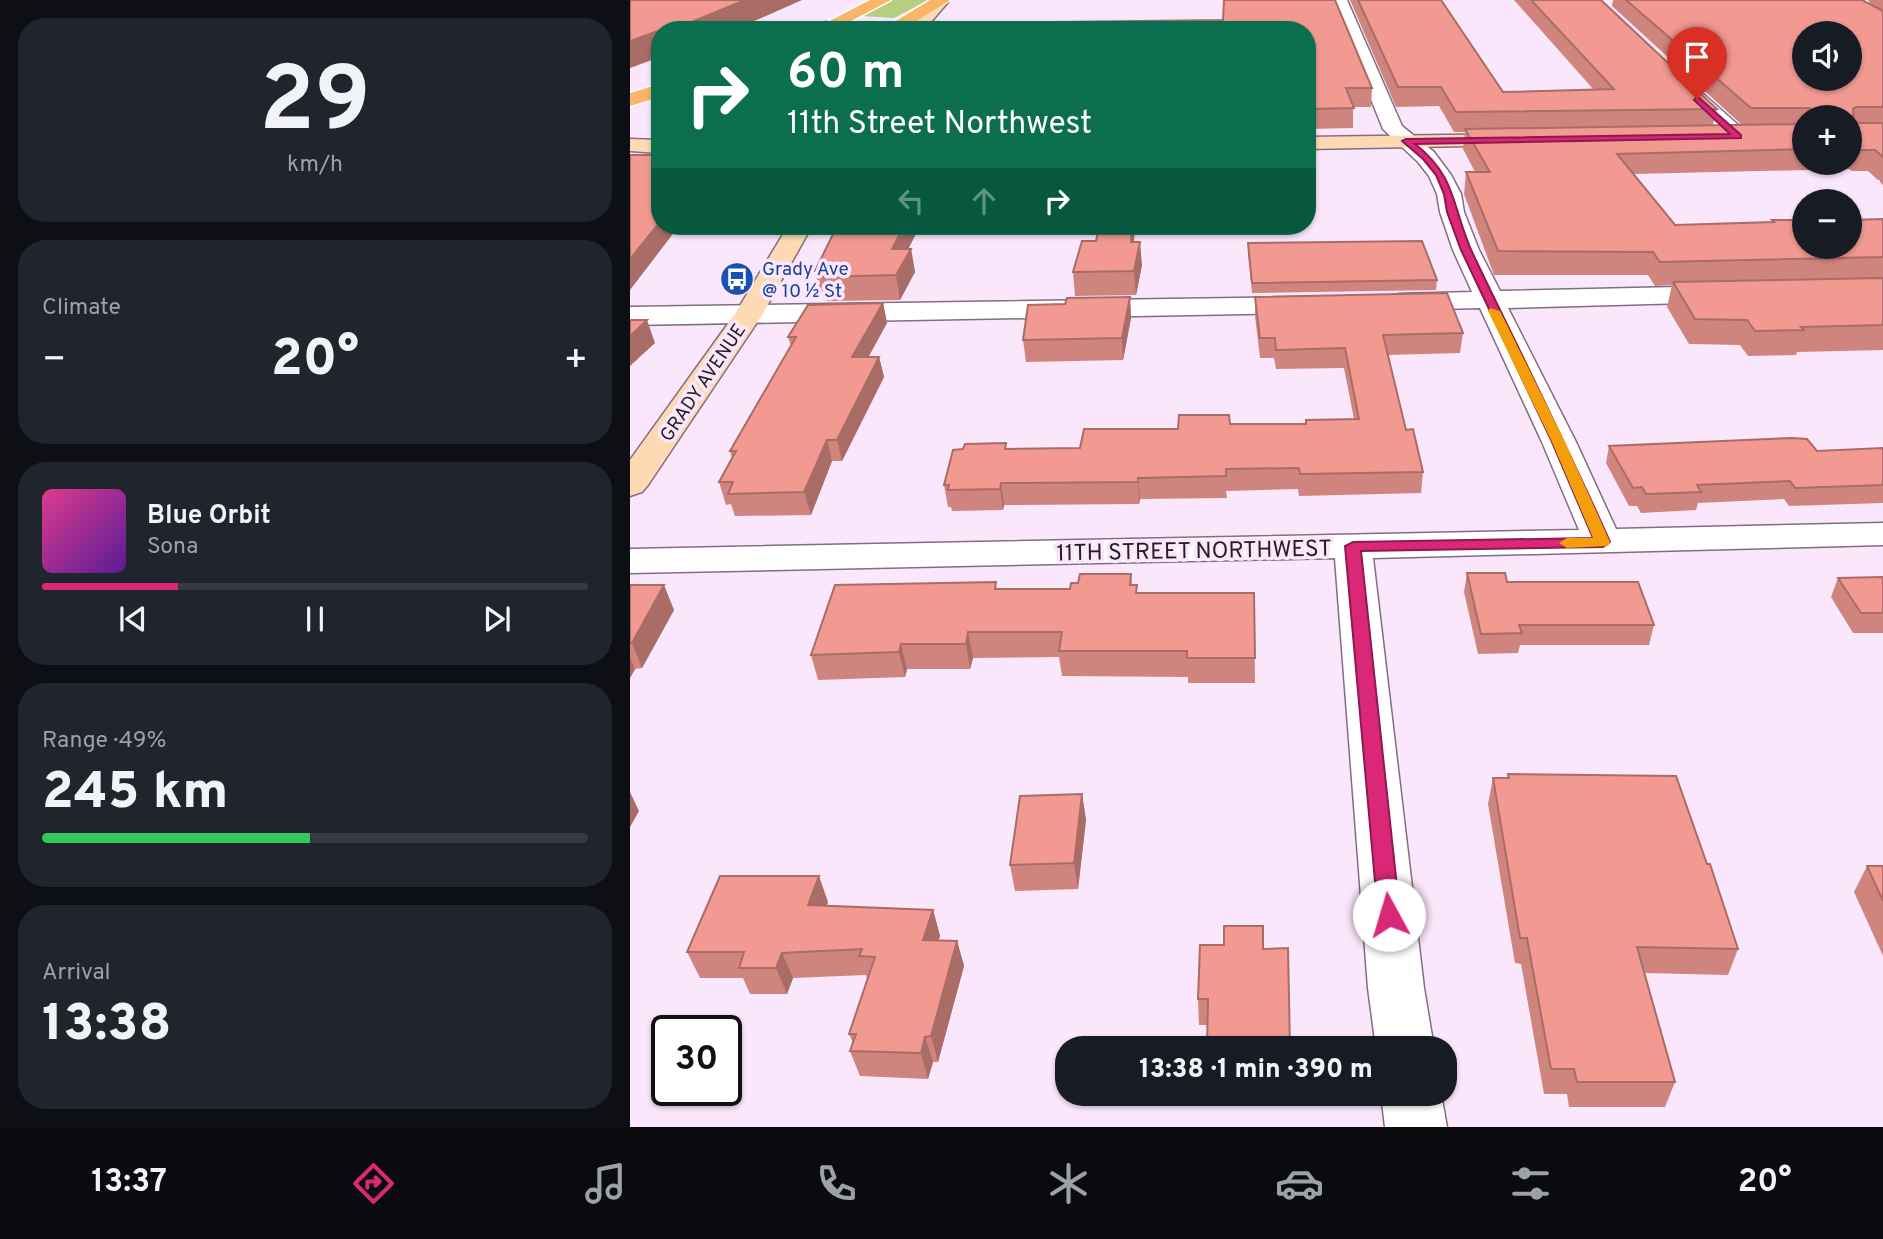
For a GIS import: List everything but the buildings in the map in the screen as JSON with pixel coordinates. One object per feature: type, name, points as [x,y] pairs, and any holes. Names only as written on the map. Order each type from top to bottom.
[{"type":"main road","points":[[839,21],[883,0]]},
{"type":"main road","points":[[905,21],[941,0]]},
{"type":"main road","points":[[922,21],[941,0]]},
{"type":"main road","points":[[630,100],[651,93]]},
{"type":"main road","points":[[1712,137],[1764,136]]},
{"type":"main road","points":[[1316,143],[1532,140]]},
{"type":"main road","points":[[630,145],[651,146]]},
{"type":"main road","name":"GRADY AVENUE","points":[[630,485],[748,315],[791,235]]},
{"type":"street","points":[[1339,0],[1393,129],[1426,157],[1440,175],[1449,194],[1452,212],[1466,250],[1559,442],[1603,542]]},
{"type":"street","points":[[1667,71],[1737,136]]},
{"type":"street","points":[[1379,303],[1746,294]]},
{"type":"street","points":[[630,316],[1339,304]]},
{"type":"street","name":"11TH STREET NORTHWEST","points":[[630,561],[1883,534]]},
{"type":"street","points":[[1353,546],[1396,988],[1403,1036]]},
{"type":"street","points":[[1413,1106],[1416,1127]]},
{"type":"green space","points":[[891,0],[929,0],[894,18],[862,16]]},
{"type":"slow traffic","points":[[1494,311],[1559,442],[1603,542],[1567,543]]},
{"type":"place","name":"Grady Ave @ 10 ½ St","points":[[737,279]]},
{"type":"route","points":[[1389,915],[1353,546],[1603,542],[1559,442],[1466,250],[1452,212],[1449,194],[1440,175],[1426,157],[1406,141],[1737,136],[1697,99]]}]
